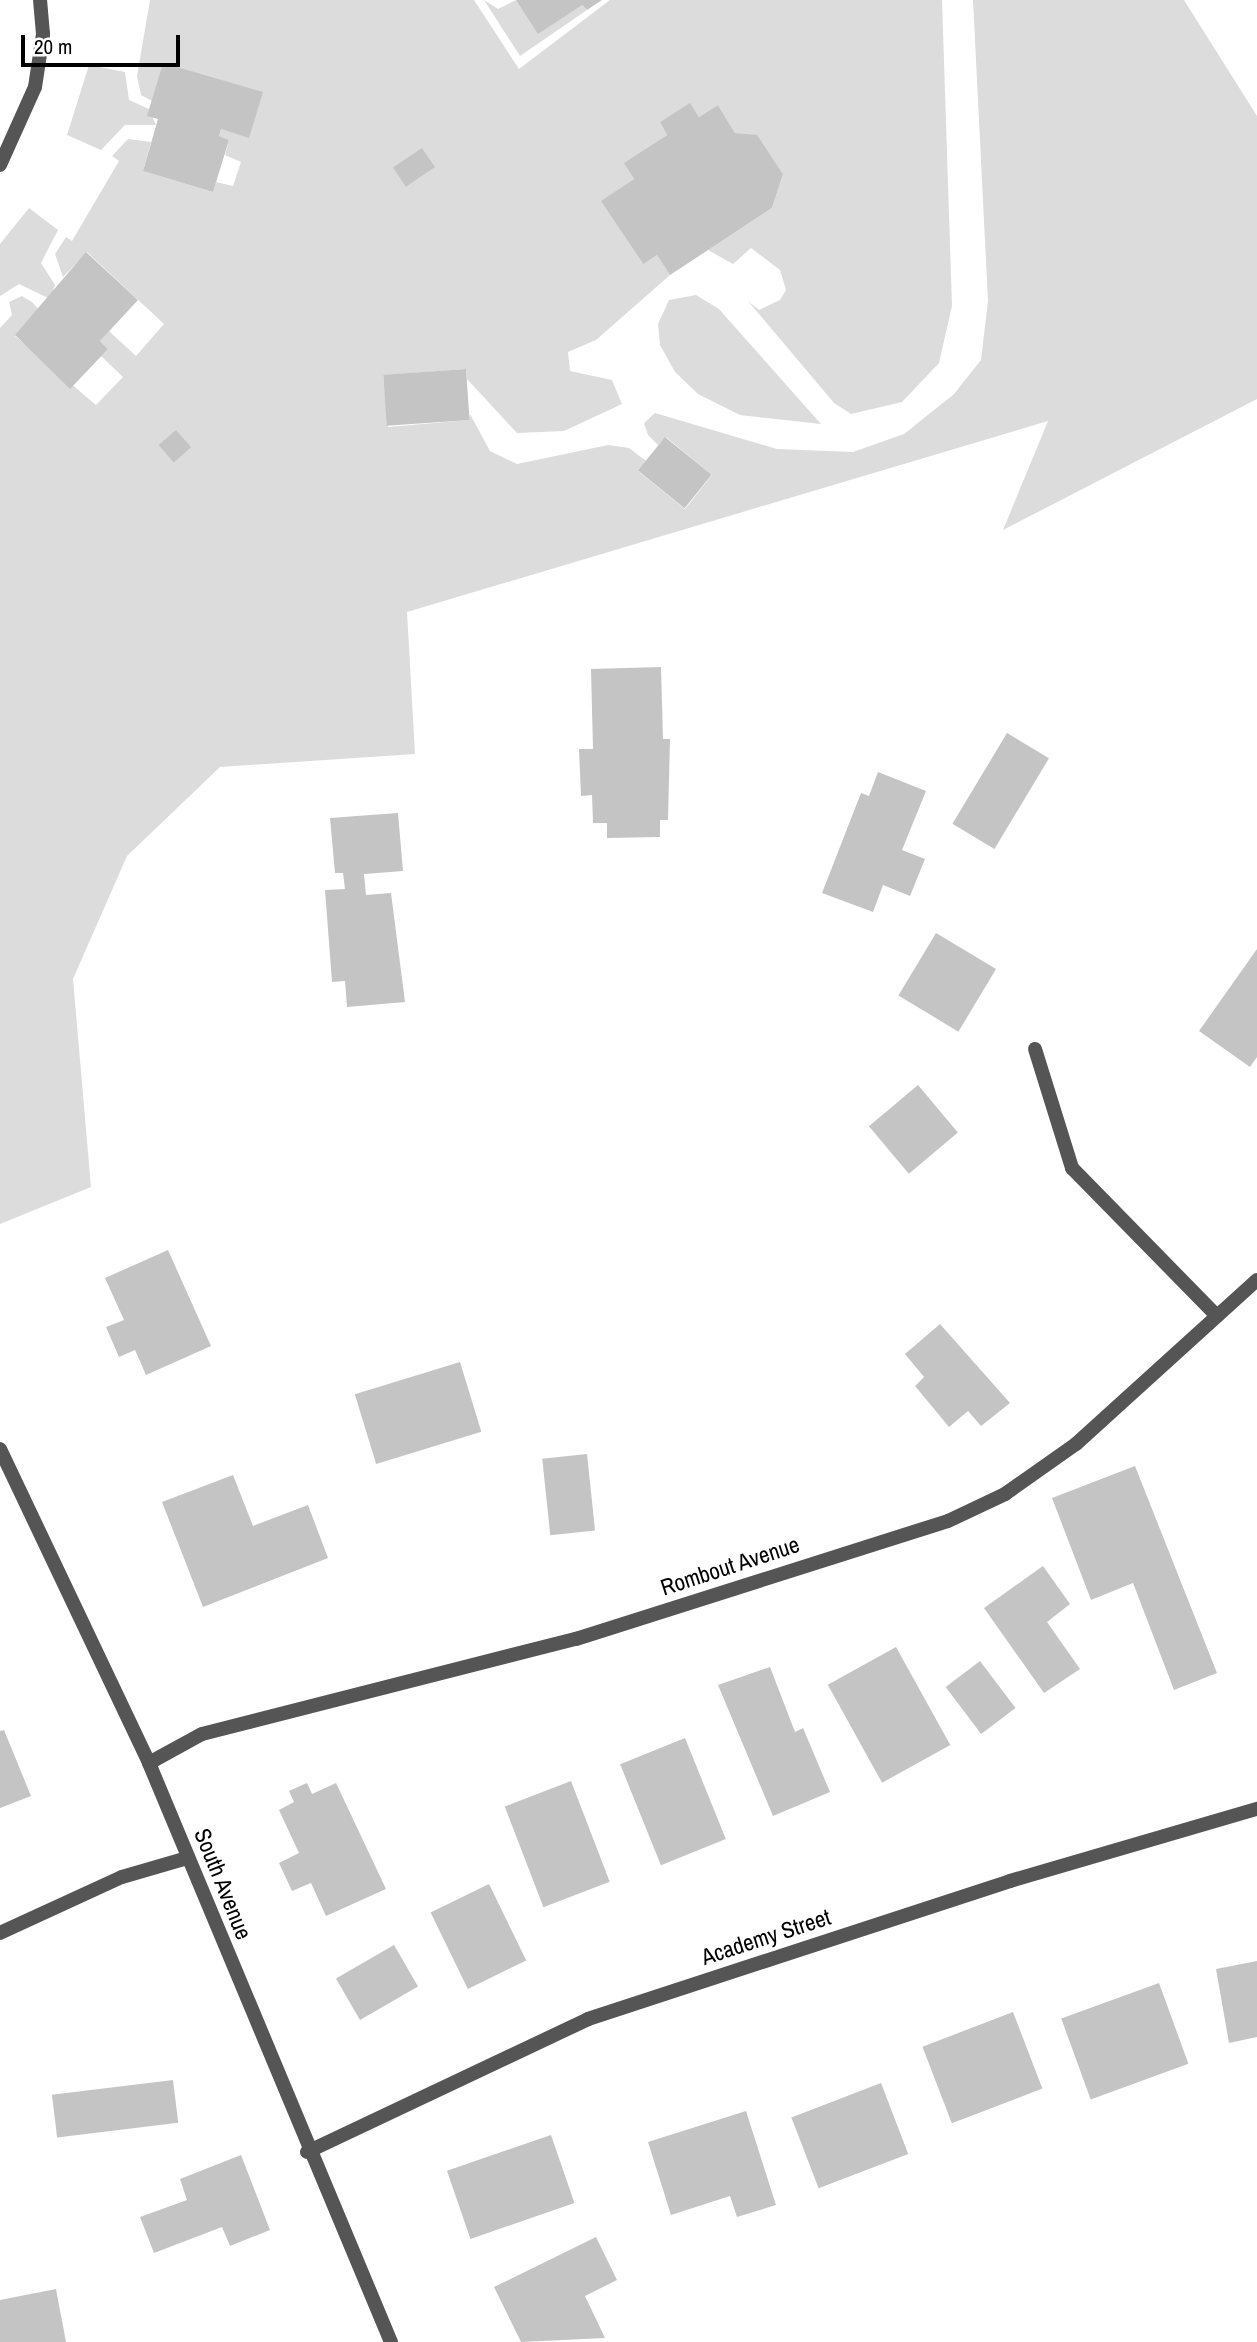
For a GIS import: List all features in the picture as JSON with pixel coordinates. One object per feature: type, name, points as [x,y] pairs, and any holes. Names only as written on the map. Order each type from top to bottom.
[{"type":"street","points":[[0,165],[34,88],[43,34],[40,0]]},
{"type":"street","points":[[1035,1049],[1072,1168],[1217,1316]]},
{"type":"street","name":"Rombout Avenue","points":[[149,1763],[202,1734],[576,1639],[948,1521],[1005,1494],[1076,1444],[1257,1280]]},
{"type":"street","name":"South Avenue","points":[[0,1449],[149,1763],[307,2152],[391,2342]]},
{"type":"street","name":"Academy Street","points":[[307,2152],[588,2019],[1010,1881],[1257,1809]]},
{"type":"street","points":[[0,1933],[122,1877],[187,1858]]},
{"type":"shaded area","points":[[150,0],[474,0],[519,69],[610,0],[942,0],[952,306],[939,363],[902,402],[851,414],[834,403],[748,301],[759,310],[780,300],[786,290],[780,270],[751,248],[733,264],[708,250],[772,208],[783,174],[757,136],[735,133],[718,105],[699,117],[690,104],[660,122],[667,135],[625,163],[634,179],[602,201],[642,263],[657,255],[670,275],[596,340],[568,352],[570,371],[612,380],[622,404],[564,431],[517,433],[467,379],[466,369],[383,375],[388,427],[469,420],[470,414],[490,451],[517,464],[608,445],[629,448],[646,461],[638,471],[685,509],[712,475],[666,437],[658,445],[648,435],[644,423],[655,413],[777,449],[853,452],[904,434],[954,394],[981,360],[988,301],[973,0],[1184,0],[1257,116],[1257,399],[1003,530],[1048,421],[407,612],[415,754],[220,767],[127,856],[73,979],[91,1187],[0,1224],[0,328],[12,315],[9,302],[22,296],[32,302],[39,310],[15,336],[96,405],[123,377],[101,356],[108,349],[100,341],[109,331],[136,356],[164,324],[87,252],[63,277],[55,254],[66,237],[72,241],[119,161],[112,156],[128,139],[151,142],[143,171],[213,192],[216,182],[233,186],[241,162],[225,155],[229,140],[219,136],[221,129],[249,137],[163,64],[152,101],[141,95],[137,76]]},
{"type":"shaded area","points":[[484,0],[498,9],[516,0],[520,5],[582,5],[587,10],[520,56]]},
{"type":"shaded area","points":[[89,65],[125,72],[129,100],[149,109],[156,125],[125,125],[101,150],[67,135]]},
{"type":"shaded area","points":[[29,208],[58,230],[41,263],[55,285],[50,299],[19,284],[0,296],[0,244]]},
{"type":"shaded area","points":[[696,295],[719,309],[821,424],[740,415],[698,394],[675,372],[660,345],[658,324],[669,300]]},
{"type":"building","points":[[516,0],[602,0],[587,10],[582,5],[538,34]]},
{"type":"building","points":[[163,63],[263,92],[249,138],[221,129],[219,136],[229,140],[213,192],[143,171],[158,119],[147,116]]},
{"type":"building","points":[[690,103],[699,117],[718,105],[735,133],[757,135],[783,174],[772,208],[670,275],[657,255],[643,264],[601,201],[634,179],[624,163],[667,135],[660,122]]},
{"type":"building","points":[[422,148],[435,167],[406,187],[393,168]]},
{"type":"building","points":[[86,252],[138,300],[100,341],[108,349],[70,389],[15,335]]},
{"type":"building","points":[[466,369],[470,420],[387,426],[383,375]]},
{"type":"building","points":[[176,430],[191,447],[174,462],[159,445]]},
{"type":"building","points":[[665,437],[712,475],[685,508],[638,470]]},
{"type":"building","points":[[661,667],[663,739],[670,739],[668,820],[660,820],[660,837],[607,838],[607,823],[593,823],[592,795],[581,796],[579,749],[593,749],[591,669]]},
{"type":"building","points":[[1007,733],[1049,758],[994,849],[952,824]]},
{"type":"building","points":[[878,772],[926,791],[902,850],[925,859],[910,896],[883,885],[873,912],[822,893],[861,793],[869,796]]},
{"type":"building","points":[[398,813],[403,871],[364,874],[366,895],[391,893],[405,1002],[347,1007],[345,981],[332,982],[325,890],[345,889],[343,873],[335,873],[330,818]]},
{"type":"building","points":[[936,933],[996,969],[958,1032],[898,996]]},
{"type":"building","points":[[1257,949],[1257,1057],[1250,1067],[1199,1031]]},
{"type":"building","points":[[918,1085],[958,1132],[909,1174],[869,1126]]},
{"type":"building","points":[[168,1250],[211,1346],[146,1375],[135,1350],[119,1357],[106,1327],[124,1320],[105,1278]]},
{"type":"building","points":[[940,1324],[1010,1403],[981,1426],[968,1411],[949,1427],[915,1386],[924,1377],[905,1354]]},
{"type":"building","points":[[460,1362],[481,1432],[376,1464],[355,1394]]},
{"type":"building","points":[[587,1454],[595,1531],[550,1535],[542,1459]]},
{"type":"building","points":[[1135,1466],[1217,1673],[1174,1690],[1133,1583],[1091,1600],[1052,1498]]},
{"type":"building","points":[[233,1475],[253,1526],[308,1505],[328,1558],[203,1607],[162,1502]]},
{"type":"building","points":[[1043,1566],[1070,1604],[1047,1622],[1080,1669],[1044,1693],[984,1608]]},
{"type":"building","points":[[896,1647],[950,1745],[882,1783],[828,1685]]},
{"type":"building","points":[[980,1661],[1016,1708],[981,1734],[946,1687]]},
{"type":"building","points":[[770,1667],[795,1732],[803,1728],[830,1792],[773,1816],[718,1685]]},
{"type":"building","points":[[4,1730],[31,1796],[0,1808],[0,1731]]},
{"type":"building","points":[[685,1738],[726,1839],[661,1865],[620,1764]]},
{"type":"building","points":[[571,1781],[610,1882],[543,1907],[505,1806]]},
{"type":"building","points":[[307,1783],[312,1794],[336,1783],[386,1889],[326,1916],[311,1883],[292,1891],[279,1863],[299,1853],[279,1810],[294,1802],[289,1791]]},
{"type":"building","points":[[489,1884],[526,1960],[468,1989],[431,1912]]},
{"type":"building","points":[[394,1945],[418,1987],[360,2020],[336,1978]]},
{"type":"building","points":[[1257,1961],[1257,2037],[1229,2043],[1216,1969]]},
{"type":"building","points":[[1159,1983],[1188,2064],[1091,2099],[1061,2019]]},
{"type":"building","points":[[1013,2012],[1042,2089],[952,2123],[922,2047]]},
{"type":"building","points":[[173,2080],[178,2123],[57,2138],[52,2095]]},
{"type":"building","points":[[881,2083],[908,2154],[819,2188],[791,2117]]},
{"type":"building","points":[[746,2111],[776,2205],[737,2217],[730,2196],[671,2215],[648,2142]]},
{"type":"building","points":[[551,2135],[574,2203],[470,2239],[447,2171]]},
{"type":"building","points":[[241,2155],[270,2230],[230,2246],[222,2227],[154,2253],[140,2217],[187,2200],[180,2179]]},
{"type":"building","points":[[596,2237],[617,2280],[585,2296],[605,2338],[521,2342],[494,2287]]},
{"type":"building","points":[[56,2289],[66,2342],[0,2342],[0,2300]]}]
